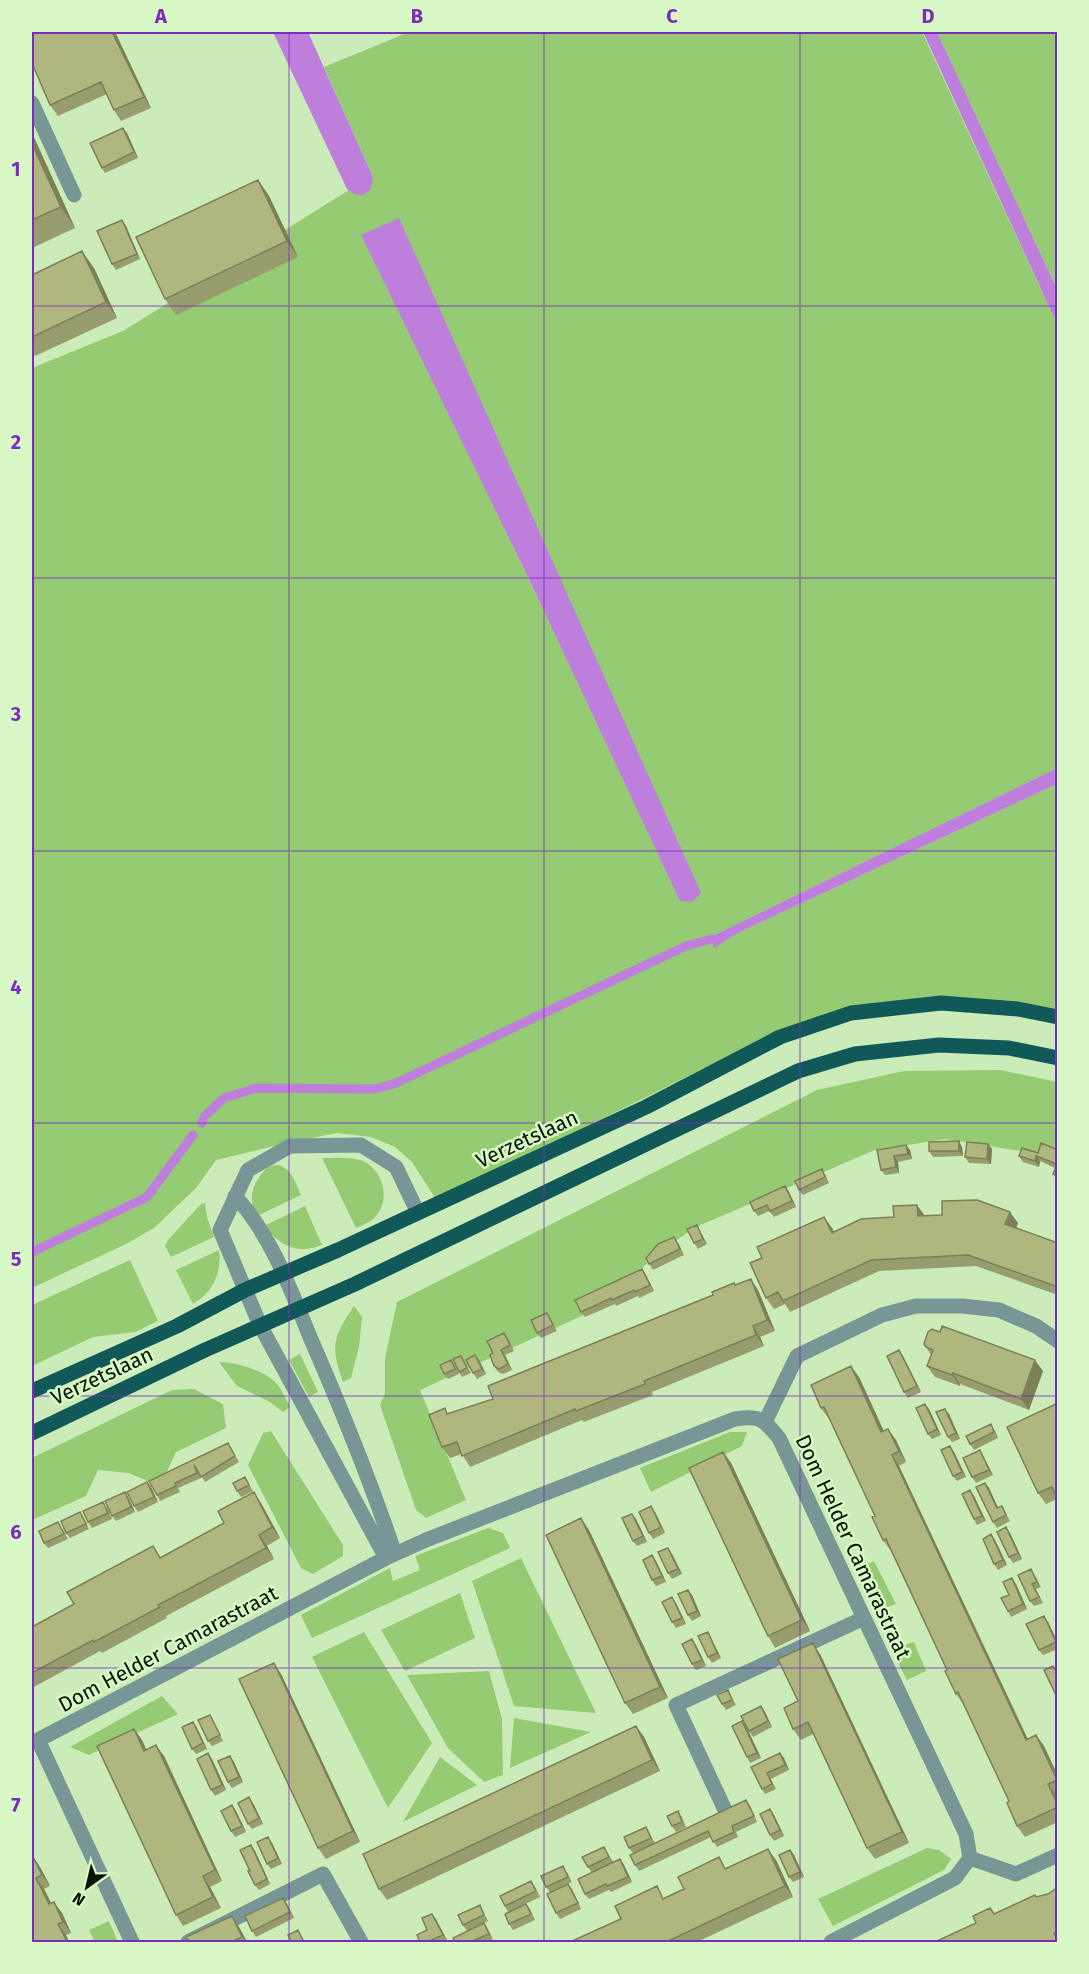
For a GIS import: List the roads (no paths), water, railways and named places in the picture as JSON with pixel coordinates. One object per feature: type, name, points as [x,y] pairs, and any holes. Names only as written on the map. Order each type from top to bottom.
[{"type":"main road","name":"Verzetslaan","points":[[32,1391],[177,1326],[245,1290],[646,1107],[780,1037],[850,1013],[941,1003],[1018,1009],[1058,1017]]},
{"type":"main road","name":"Verzetslaan","points":[[32,1433],[298,1307],[355,1284],[798,1071],[855,1054],[939,1045],[1009,1048],[1058,1058]]},
{"type":"street","points":[[32,103],[74,195]]},
{"type":"street","points":[[390,1556],[260,1325],[220,1230],[248,1170],[290,1146],[361,1145],[396,1167],[418,1213]]},
{"type":"street","points":[[235,1196],[250,1212],[284,1273],[343,1413],[390,1556]]},
{"type":"street","points":[[765,1422],[797,1356],[882,1315],[916,1306],[962,1306],[999,1310],[1036,1326],[1058,1341]]},
{"type":"street","name":"Dom Helder Camarastraat","points":[[132,1942],[35,1739],[390,1556],[735,1419],[751,1417],[765,1422],[779,1438],[966,1834],[970,1858]]},
{"type":"street","points":[[725,1810],[676,1705],[864,1618]]},
{"type":"street","points":[[831,1942],[956,1878],[970,1858],[1017,1874],[1058,1855]]},
{"type":"street","points":[[188,1942],[323,1874],[361,1942]]},
{"type":"waterway","points":[[202,1123],[204,1117],[224,1098],[256,1088],[374,1089],[394,1084],[686,946],[711,939]]},
{"type":"waterway","points":[[32,1252],[147,1197],[193,1135]]}]
